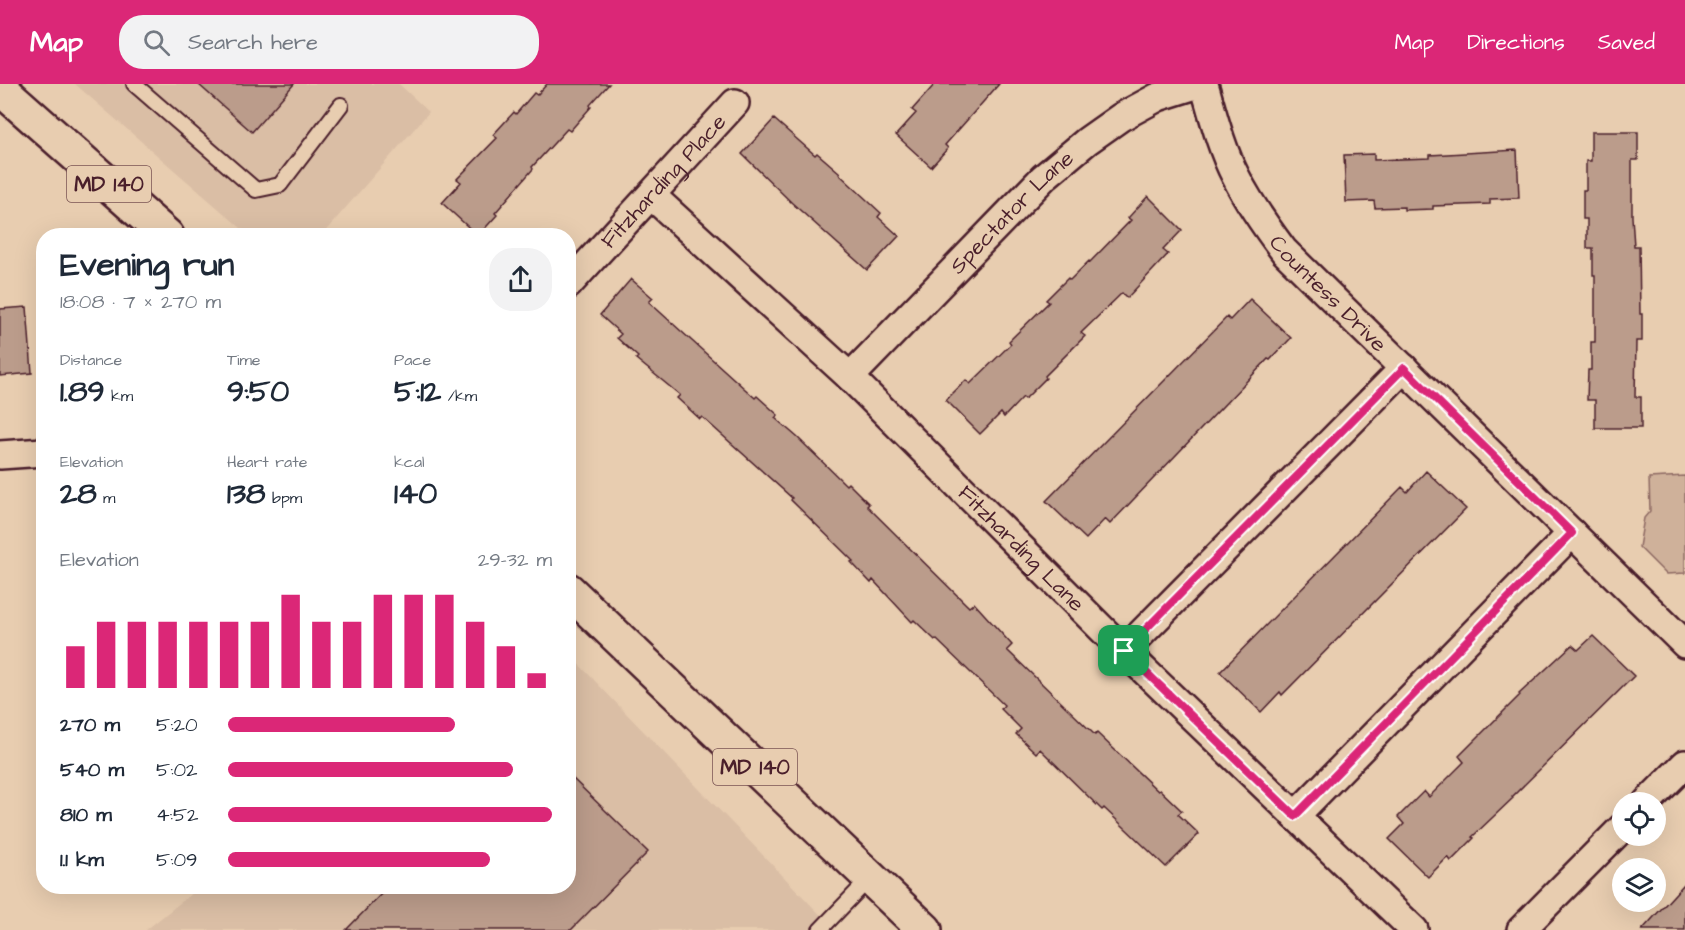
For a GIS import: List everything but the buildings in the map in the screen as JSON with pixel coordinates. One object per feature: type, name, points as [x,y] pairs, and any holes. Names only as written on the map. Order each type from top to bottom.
[{"type":"main road","name":"MD 140","points":[[0,88],[158,228]]},
{"type":"main road","name":"MD 140","points":[[576,598],[925,930]]},
{"type":"street","name":"Spectator Lane","points":[[850,377],[1053,169],[1121,117],[1158,97],[1199,84]]},
{"type":"street","name":"Countess Drive","points":[[1204,84],[1235,176],[1262,222],[1284,251],[1685,644]]},
{"type":"street","name":"Fitzharding Place","points":[[576,276],[735,103]]},
{"type":"street","name":"Fitzharding Lane","points":[[651,195],[850,377],[1124,651],[1414,930]]},
{"type":"street","points":[[1124,651],[1404,368]]},
{"type":"street","points":[[0,455],[36,453]]},
{"type":"street","points":[[1295,816],[1572,533]]},
{"type":"street","points":[[1657,792],[1685,765]]},
{"type":"street","points":[[1521,930],[1612,838]]},
{"type":"lane","points":[[134,84],[256,190],[280,185],[341,105]]},
{"type":"lane","points":[[820,930],[871,877]]},
{"type":"shaded area","points":[[75,84],[399,84],[429,112],[328,228],[241,228]]},
{"type":"shaded area","points":[[1685,476],[1685,573],[1666,574],[1639,547],[1644,518],[1650,511],[1649,478]]},
{"type":"shaded area","points":[[576,661],[835,930],[146,930],[191,894],[576,894]]},
{"type":"route","points":[[1404,368],[1572,533],[1295,816],[1124,651],[1404,368]]}]
